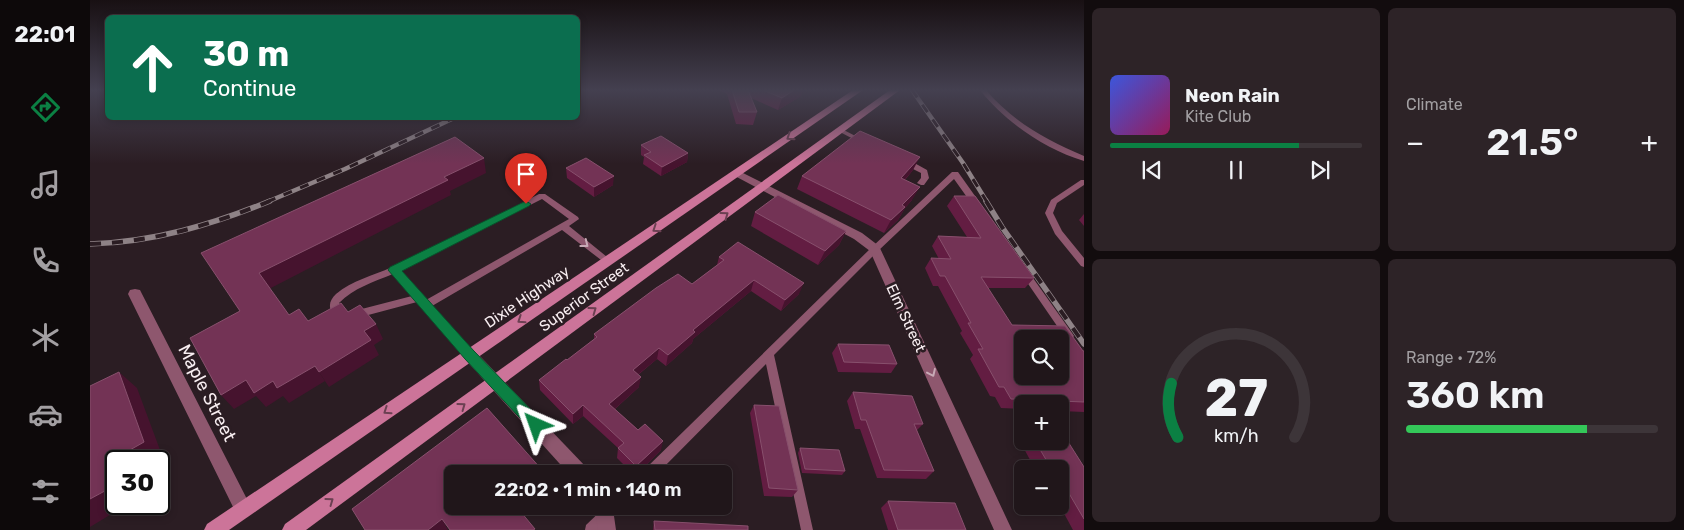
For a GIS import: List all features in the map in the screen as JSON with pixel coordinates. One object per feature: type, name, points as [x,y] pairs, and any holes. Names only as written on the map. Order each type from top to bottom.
[{"type":"main road","name":"Dixie Highway","points":[[212,530],[738,173],[831,115]]},
{"type":"main road","name":"Superior Street","points":[[291,530],[840,130],[850,115]]},
{"type":"street","name":"Elm Street","points":[[738,173],[858,236],[875,249],[1003,530]]},
{"type":"street","name":"Maple Street","points":[[135,294],[243,509]]},
{"type":"street","points":[[470,355],[573,465]]},
{"type":"lane","points":[[1006,115],[1015,123],[1043,141],[1084,159]]},
{"type":"lane","points":[[840,130],[871,146]]},
{"type":"lane","points":[[902,160],[924,172],[925,178],[921,183]]},
{"type":"lane","points":[[657,465],[875,249],[955,174],[983,213]]},
{"type":"lane","points":[[1084,182],[1054,202],[1049,214],[1058,232],[1084,264]]},
{"type":"lane","points":[[542,196],[576,219],[422,302],[363,314],[346,314],[335,311],[334,302],[340,294],[353,286],[394,270],[542,196]]},
{"type":"lane","points":[[563,226],[608,261]]},
{"type":"lane","points":[[1022,268],[1074,344]]},
{"type":"lane","points":[[394,270],[470,355]]},
{"type":"lane","points":[[769,354],[807,530]]},
{"type":"lane","points":[[591,530],[607,515]]},
{"type":"building","points":[[860,131],[920,157],[901,178],[920,187],[902,205],[905,207],[891,220],[802,176]]},
{"type":"building","points":[[661,136],[688,153],[662,167],[644,155],[651,152],[641,145]]},
{"type":"building","points":[[455,137],[484,158],[444,177],[448,180],[259,273],[289,315],[299,309],[308,321],[341,303],[348,312],[360,305],[376,324],[364,331],[371,340],[319,372],[315,366],[277,388],[273,381],[254,393],[246,380],[221,395],[190,338],[240,311],[201,253]]},
{"type":"building","points":[[586,158],[614,176],[594,187],[566,168]]},
{"type":"building","points":[[778,195],[846,231],[825,251],[755,212]]},
{"type":"building","points":[[954,196],[975,196],[1034,278],[981,277],[1012,325],[1065,326],[1068,330],[1014,330],[1014,385],[1069,385],[1069,332],[1084,351],[1084,402],[1069,401],[1069,395],[1014,395],[1014,399],[1011,399],[1004,387],[999,387],[978,349],[983,349],[968,323],[971,323],[945,276],[940,276],[931,258],[951,259],[938,236],[981,238]]},
{"type":"building","points":[[738,242],[804,283],[785,300],[754,280],[693,330],[695,332],[668,355],[659,348],[633,370],[641,377],[609,404],[638,430],[645,424],[663,441],[635,465],[618,448],[624,443],[583,405],[573,414],[539,380],[597,337],[594,334],[656,288],[678,274],[692,284],[724,260],[719,257]]},
{"type":"building","points":[[838,344],[889,345],[897,364],[844,362]]},
{"type":"building","points":[[119,372],[144,442],[130,450],[105,450],[105,491],[90,499],[90,386]]},
{"type":"building","points":[[853,392],[912,396],[923,424],[914,424],[934,471],[884,470],[866,420],[861,420]]},
{"type":"building","points":[[754,405],[779,406],[798,490],[769,488]]},
{"type":"building","points":[[487,408],[538,465],[444,465],[444,515],[523,515],[535,529],[533,530],[450,530],[442,519],[428,530],[365,530],[352,509]]},
{"type":"building","points":[[1069,443],[1084,467],[1084,519],[1069,493],[1069,460],[1046,460],[1040,450],[1069,450]]},
{"type":"building","points":[[800,448],[839,450],[845,471],[805,469]]},
{"type":"building","points":[[888,501],[955,503],[966,530],[898,530]]},
{"type":"building","points":[[654,521],[748,526],[748,530],[655,530]]},
{"type":"railway","points":[[929,115],[987,202]]},
{"type":"railway","points":[[267,202],[345,169],[450,120]]},
{"type":"railway","points":[[90,244],[137,240],[182,231],[226,218],[270,201]]},
{"type":"railway","points":[[986,201],[1084,344]]},
{"type":"route","points":[[526,204],[394,270],[536,425]]}]
